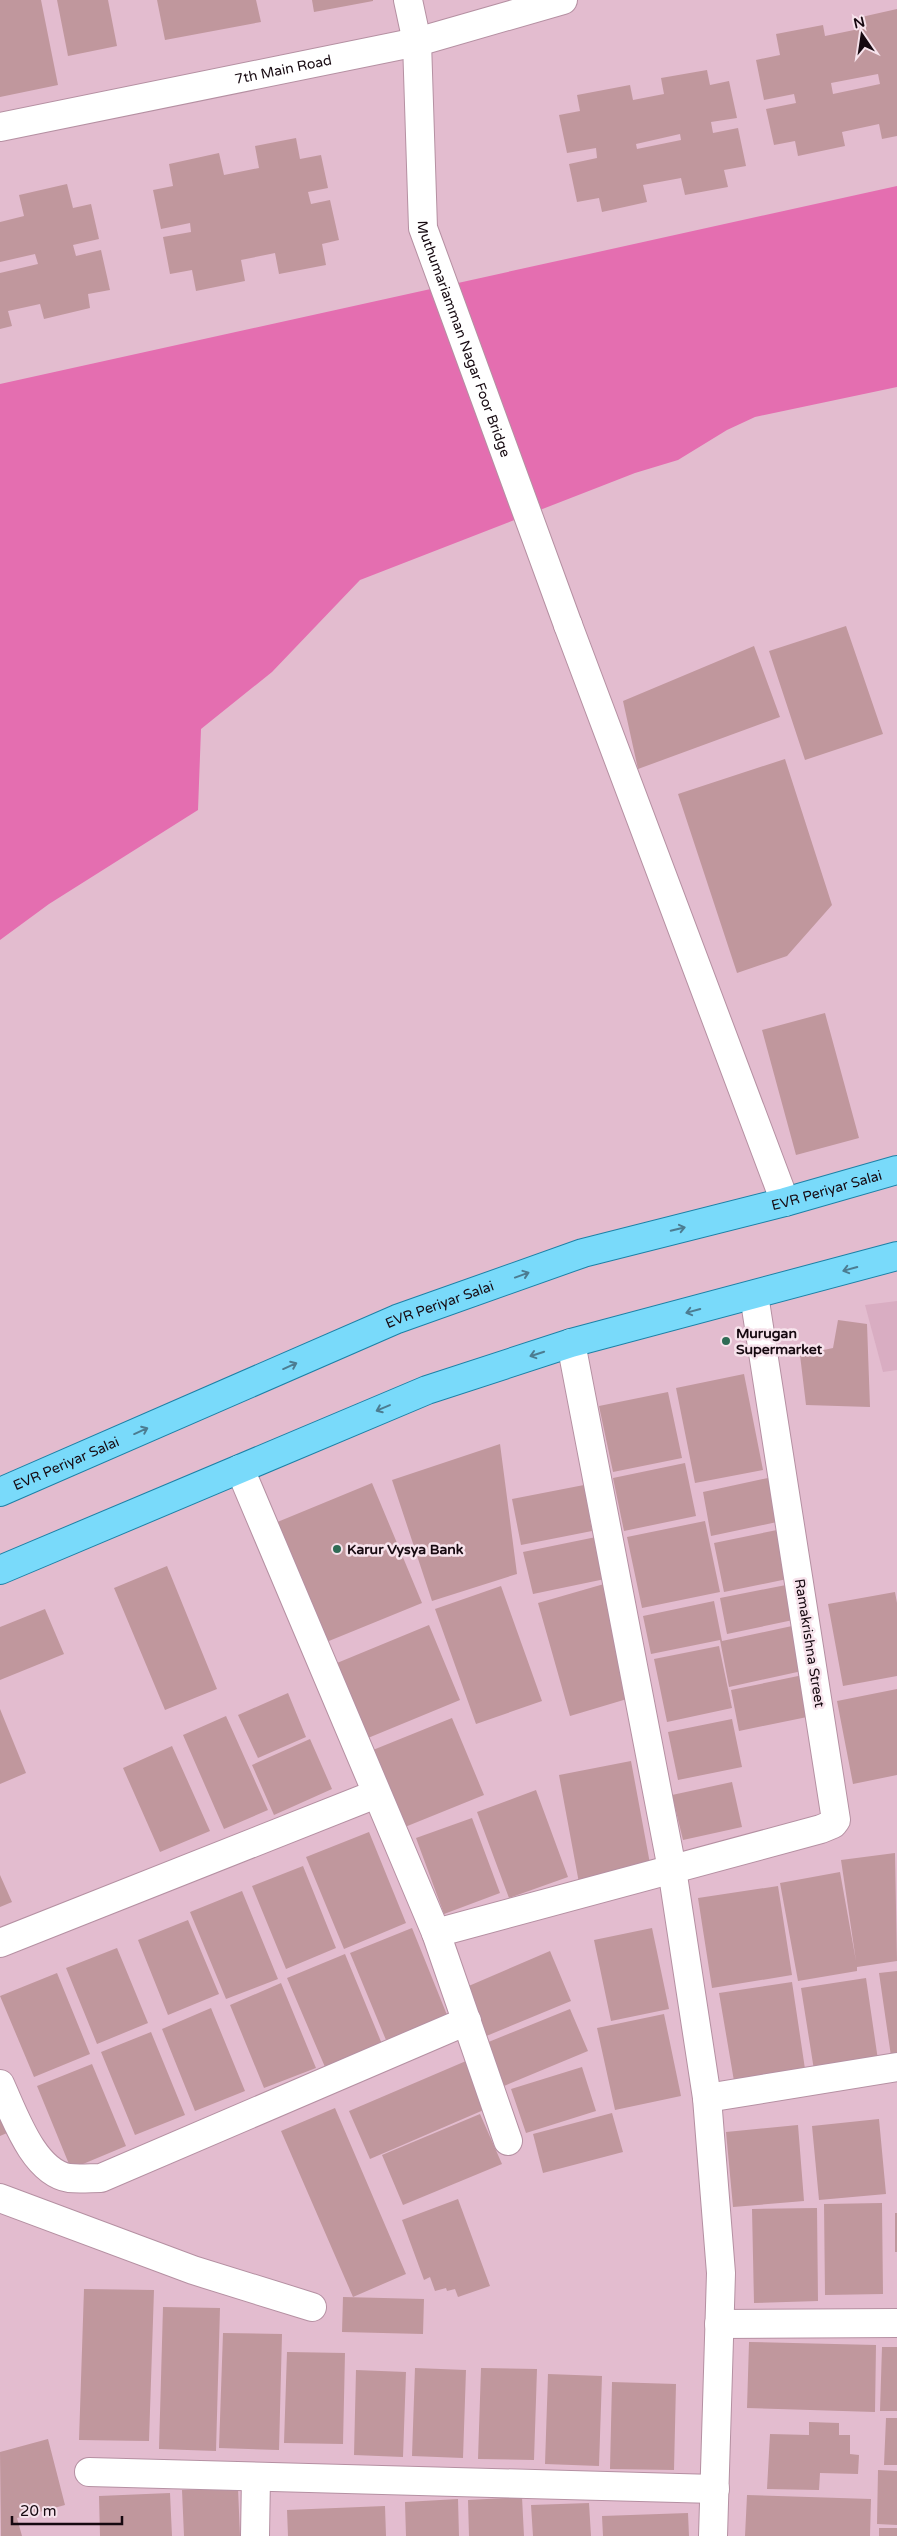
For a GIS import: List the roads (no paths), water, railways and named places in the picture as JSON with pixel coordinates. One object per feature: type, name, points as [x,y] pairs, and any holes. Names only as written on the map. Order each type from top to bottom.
[{"type":"main road","name":"EVR Periyar Salai","points":[[0,1492],[398,1319],[583,1253],[785,1202],[897,1170]]},
{"type":"main road","points":[[0,1570],[427,1390],[570,1343],[897,1256]]},
{"type":"street","name":"Muthumariamman Nagar Foor Bridge","points":[[408,0],[417,42],[423,228],[568,625],[785,1202]]},
{"type":"street","name":"7th Main Road","points":[[0,127],[417,42],[563,0]]},
{"type":"street","name":"Ramakrishna Street","points":[[672,1869],[822,1830],[836,1820],[754,1295]]},
{"type":"street","points":[[570,1343],[672,1869],[707,2098],[721,2273],[713,2536]]},
{"type":"street","points":[[240,1469],[436,1933],[508,2141]]},
{"type":"street","points":[[0,1943],[376,1794]]},
{"type":"street","points":[[436,1933],[672,1869]]},
{"type":"street","points":[[0,2084],[25,2137],[45,2168],[68,2178],[101,2178],[467,2021]]},
{"type":"street","points":[[707,2098],[897,2067]]},
{"type":"street","points":[[0,2198],[193,2270],[312,2307]]},
{"type":"street","points":[[719,2324],[897,2323]]},
{"type":"street","points":[[89,2472],[715,2489]]},
{"type":"street","points":[[255,2536],[256,2477]]},
{"type":"place","name":"Murugan Supermarket","points":[[726,1341]]},
{"type":"place","name":"Karur Vysya Bank","points":[[337,1549]]}]
